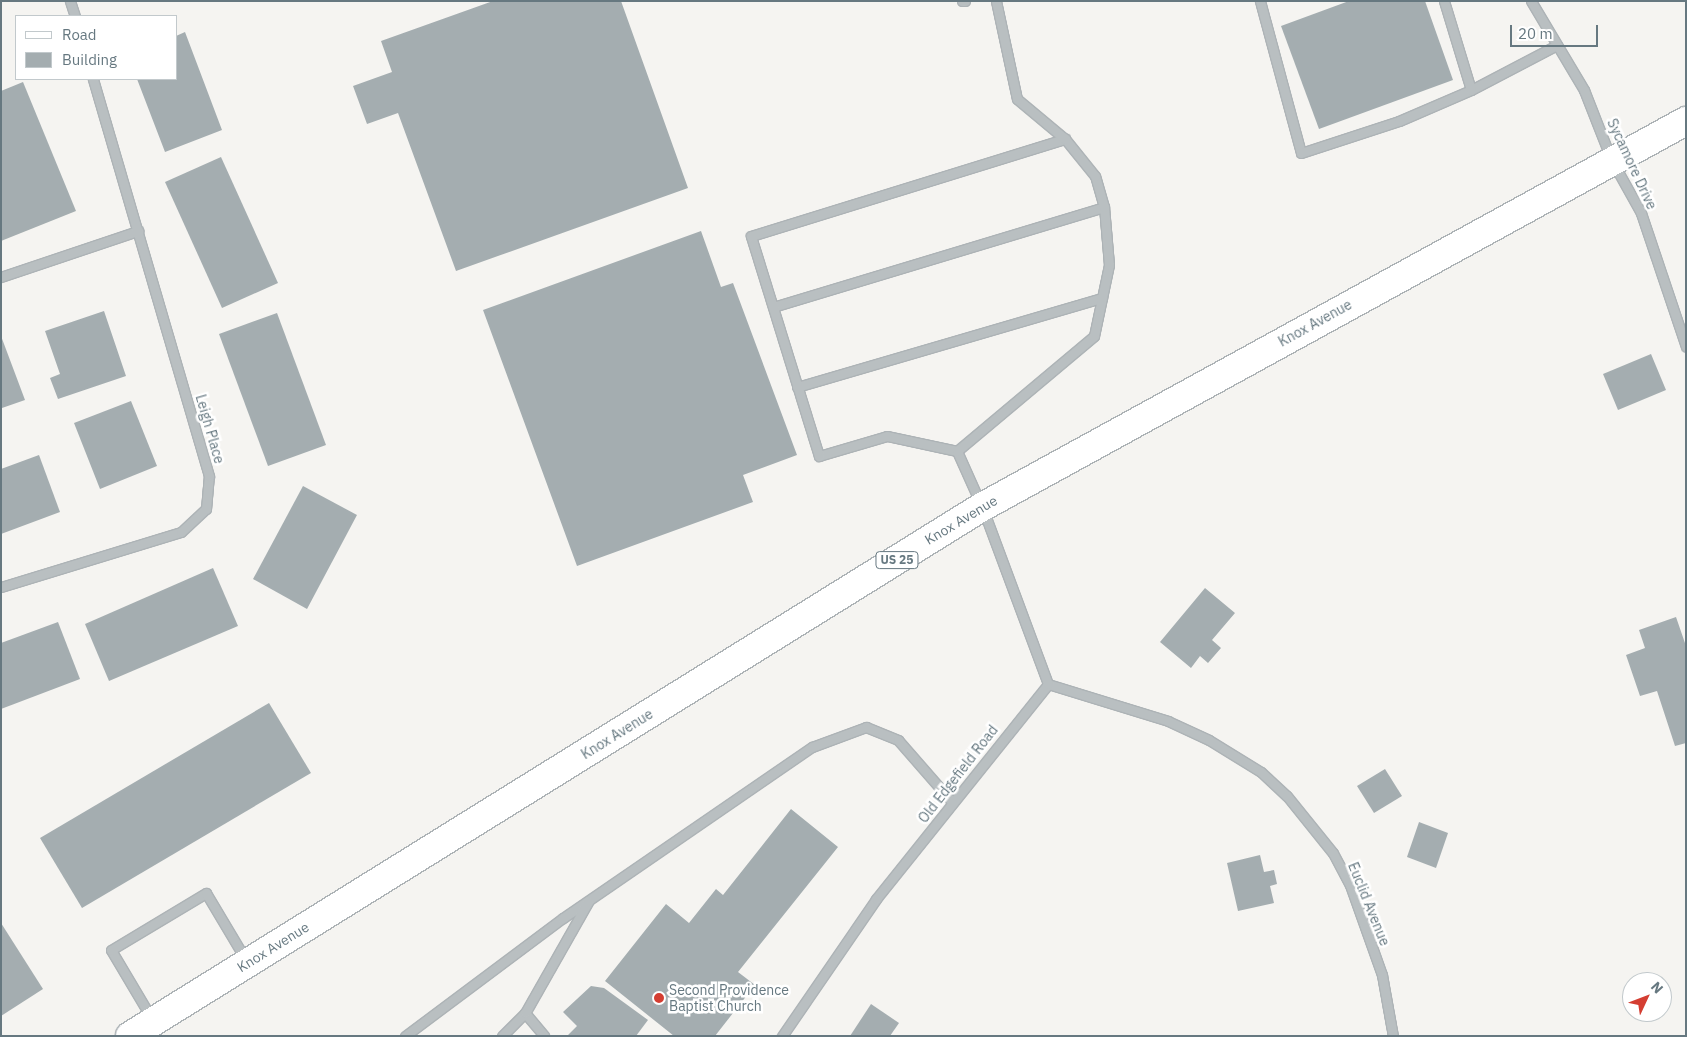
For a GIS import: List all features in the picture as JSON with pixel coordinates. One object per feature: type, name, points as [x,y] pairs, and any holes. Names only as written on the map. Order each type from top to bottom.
[{"type":"main road","name":"Knox Avenue","points":[[130,1036],[982,507],[1611,159],[1686,121]]},
{"type":"street","points":[[70,1],[75,15]]},
{"type":"street","points":[[957,451],[1094,336],[1109,265],[1104,207],[1095,176],[1065,139],[1016,99],[996,1]]},
{"type":"street","points":[[1260,1],[1301,153],[1399,121],[1471,90],[1557,45]]},
{"type":"street","points":[[1444,1],[1471,90]]},
{"type":"street","name":"Sycamore Drive","points":[[1531,1],[1584,90],[1611,159],[1641,213],[1686,348]]},
{"type":"street","name":"Leigh Place","points":[[1,587],[181,532],[206,509],[209,476],[93,80]]},
{"type":"street","points":[[957,451],[887,436],[819,456],[751,236],[1065,139]]},
{"type":"street","points":[[773,307],[1104,207]]},
{"type":"street","points":[[1,277],[138,231]]},
{"type":"street","points":[[797,387],[1102,298]]},
{"type":"street","points":[[957,451],[982,507],[1048,684]]},
{"type":"street","name":"Old Edgefield Road","points":[[782,1036],[876,899],[1048,684]]},
{"type":"street","name":"Euclid Avenue","points":[[1048,684],[1168,721],[1209,740],[1261,772],[1287,796],[1333,853],[1350,885],[1382,975],[1393,1036]]},
{"type":"street","points":[[405,1036],[589,900],[812,747],[866,727],[898,740],[952,802]]},
{"type":"street","points":[[153,1022],[111,950],[206,893],[248,963]]},
{"type":"street","points":[[502,1036],[525,1013],[589,900]]},
{"type":"street","points":[[525,1013],[544,1036]]},
{"type":"building","points":[[493,1],[621,1],[688,188],[456,271],[398,113],[367,124],[353,86],[392,72],[381,41]]},
{"type":"building","points":[[1349,1],[1425,1],[1453,80],[1319,129],[1281,26]]},
{"type":"building","points":[[185,32],[222,130],[165,152],[137,80],[178,80],[178,35]]},
{"type":"building","points":[[23,82],[76,211],[1,241],[1,91]]},
{"type":"building","points":[[221,157],[278,283],[222,308],[165,182]]},
{"type":"building","points":[[701,231],[721,287],[733,283],[797,455],[743,475],[753,502],[577,566],[483,310]]},
{"type":"building","points":[[104,311],[126,376],[58,399],[50,378],[60,374],[45,331]]},
{"type":"building","points":[[277,313],[326,445],[268,466],[219,334]]},
{"type":"building","points":[[1,336],[25,400],[2,408],[1,405]]},
{"type":"building","points":[[1651,354],[1666,390],[1618,410],[1603,374]]},
{"type":"building","points":[[131,401],[157,466],[100,489],[74,423]]},
{"type":"building","points":[[39,455],[60,512],[1,534],[1,469]]},
{"type":"building","points":[[303,486],[357,515],[307,609],[253,579]]},
{"type":"building","points":[[213,568],[238,626],[109,681],[85,624]]},
{"type":"building","points":[[1205,588],[1235,613],[1212,640],[1221,648],[1208,663],[1200,656],[1191,668],[1160,642]]},
{"type":"building","points":[[1676,617],[1686,646],[1686,743],[1675,746],[1657,691],[1640,696],[1626,655],[1645,648],[1639,630]]},
{"type":"building","points":[[58,622],[80,679],[1,709],[1,643]]},
{"type":"building","points":[[269,703],[311,773],[82,908],[40,838]]},
{"type":"building","points":[[1385,769],[1402,796],[1374,813],[1357,786]]},
{"type":"building","points":[[791,809],[838,847],[738,972],[755,985],[715,1036],[674,1036],[605,981],[666,904],[689,923],[716,889],[723,895]]},
{"type":"building","points":[[1419,822],[1448,833],[1436,868],[1407,857]]},
{"type":"building","points":[[1260,855],[1264,872],[1274,870],[1277,884],[1270,886],[1274,903],[1238,911],[1227,863]]},
{"type":"building","points":[[1,923],[43,989],[1,1016]]},
{"type":"building","points":[[591,986],[604,988],[648,1020],[636,1036],[567,1036],[577,1026],[563,1012]]},
{"type":"building","points":[[871,1004],[899,1023],[890,1036],[850,1036]]},
{"type":"place","name":"Second Providence Baptist Church","points":[[659,998]]}]
